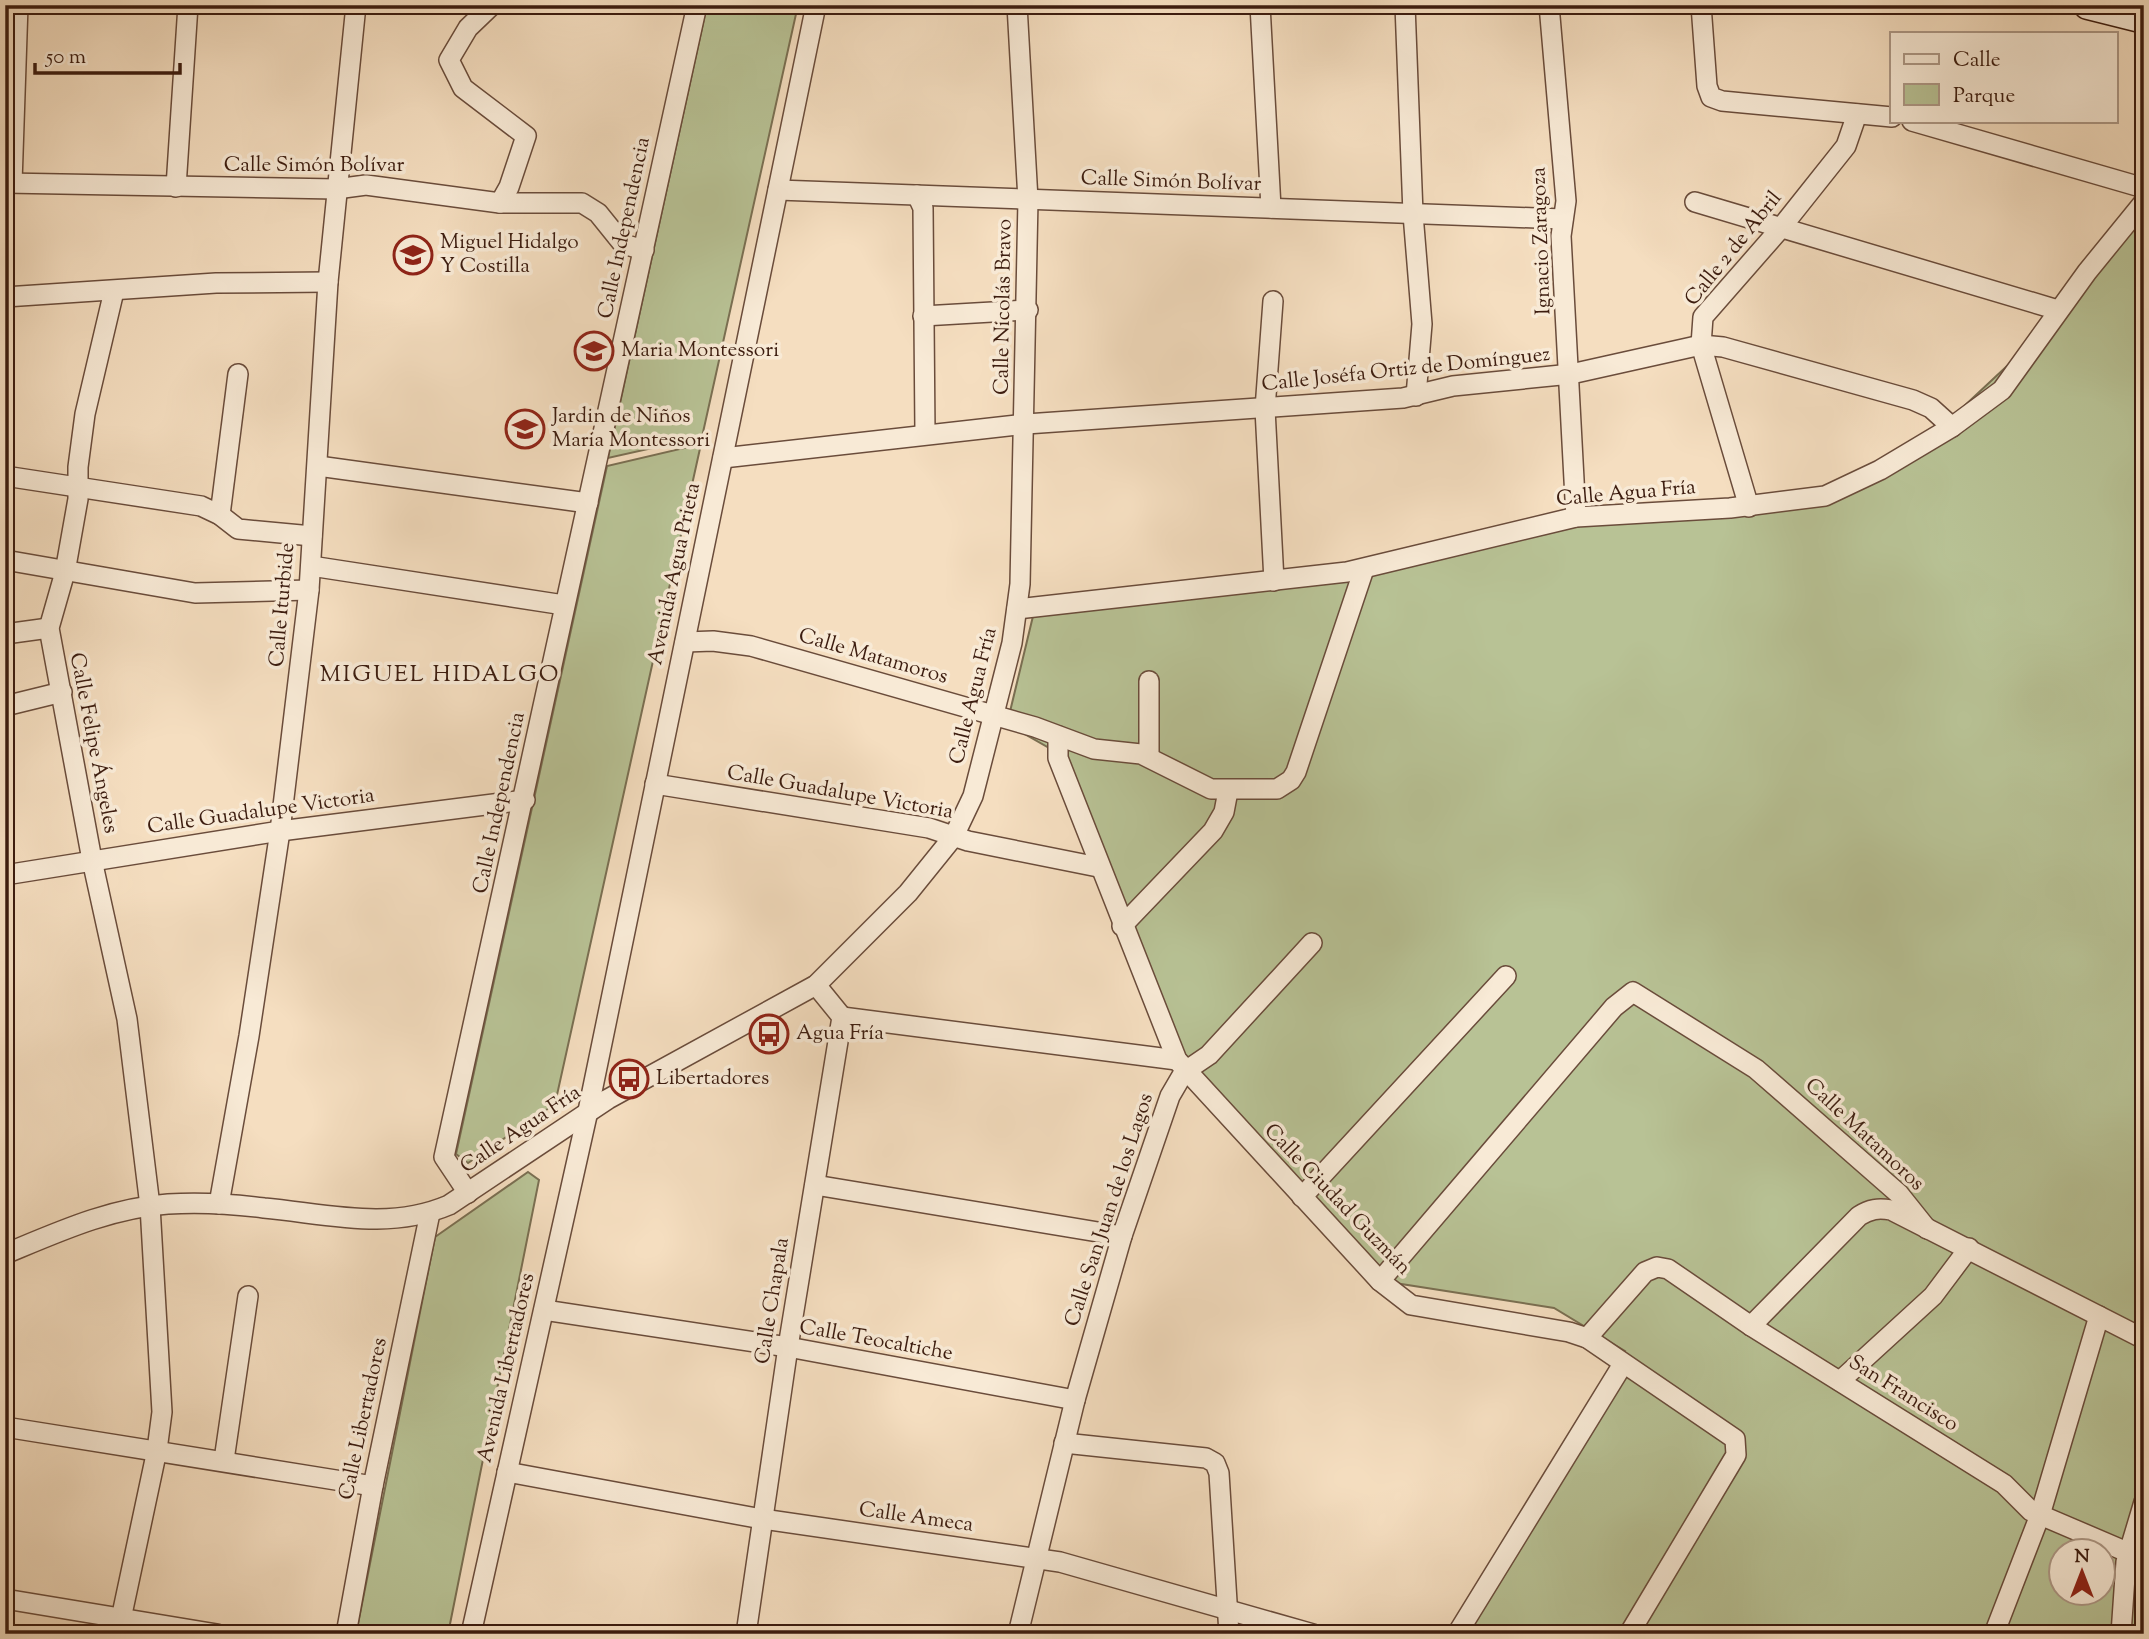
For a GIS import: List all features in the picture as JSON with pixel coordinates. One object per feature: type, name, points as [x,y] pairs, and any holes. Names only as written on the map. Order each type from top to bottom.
[{"type":"street","points":[[9,183],[18,5]]},
{"type":"street","points":[[176,187],[188,5]]},
{"type":"street","name":"Calle Iturbide","points":[[219,1205],[250,1036],[280,831],[309,590],[328,282],[356,5]]},
{"type":"street","points":[[492,5],[468,28],[449,60],[463,88],[526,136],[509,187],[500,202]]},
{"type":"street","name":"Calle Independencia","points":[[468,1193],[444,1157],[525,800],[564,605],[696,5]]},
{"type":"street","name":"Avenida Agua Prieta","points":[[588,1111],[816,5]]},
{"type":"street","name":"Calle Nicolás Bravo","points":[[1017,5],[1028,200],[1023,555],[1017,609]]},
{"type":"street","points":[[1260,5],[1271,208]]},
{"type":"street","points":[[1405,5],[1413,214],[1422,324],[1416,396]]},
{"type":"street","name":"Ignacio Zaragoza","points":[[1549,5],[1566,201],[1561,236],[1571,374],[1576,517]]},
{"type":"street","points":[[1701,5],[1707,86],[1711,97],[1722,101],[1890,117]]},
{"type":"street","points":[[2088,5],[2144,19]]},
{"type":"street","name":"Calle 2 de Abril","points":[[1749,507],[1701,345],[1703,317],[1780,229],[1846,146],[1857,114]]},
{"type":"street","points":[[1915,122],[2144,188]]},
{"type":"street","name":"Calle Simón Bolívar","points":[[9,183],[336,189],[366,185],[500,202],[582,203],[598,213],[623,244],[644,250]]},
{"type":"street","name":"Calle Simón Bolívar","points":[[778,190],[1563,219]]},
{"type":"street","points":[[917,195],[923,208],[925,433]]},
{"type":"street","points":[[1695,202],[2058,310]]},
{"type":"street","name":"Calle Agua Fría","points":[[5,1254],[87,1220],[150,1206],[219,1205],[371,1220],[407,1219],[430,1213],[468,1193],[588,1111],[816,985],[908,893],[954,836],[973,796],[994,716],[1017,609],[1364,569],[1576,517],[1749,507],[1825,496],[1880,470],[1952,427],[2001,390],[2058,310],[2144,202]]},
{"type":"street","points":[[5,297],[216,283],[328,282]]},
{"type":"street","name":"Calle Felipe Ángeles","points":[[114,291],[85,414],[78,488],[65,572],[49,628],[92,860],[127,1019],[150,1206],[162,1383],[157,1450],[121,1619]]},
{"type":"street","points":[[1273,300],[1265,409],[1274,581]]},
{"type":"street","points":[[923,316],[1028,310]]},
{"type":"street","name":"Calle Joséfa Ortiz de Domínguez","points":[[723,458],[925,433],[1416,396],[1453,386],[1571,374],[1701,345],[1723,347],[1913,400],[1931,408],[1952,427]]},
{"type":"street","points":[[220,515],[238,374]]},
{"type":"street","points":[[318,466],[588,503]]},
{"type":"street","points":[[5,476],[201,506],[220,515],[238,529],[312,536]]},
{"type":"street","points":[[5,560],[208,594],[309,590]]},
{"type":"street","points":[[311,566],[564,605]]},
{"type":"street","name":"Calle Matamoros","points":[[685,642],[722,641],[751,646],[994,716],[1094,750],[1149,756],[1202,786],[1228,791],[1268,790],[1285,785],[1296,772],[1364,569]]},
{"type":"street","points":[[5,634],[49,628]]},
{"type":"street","points":[[1149,681],[1149,756]]},
{"type":"street","points":[[5,706],[62,692]]},
{"type":"street","points":[[1058,736],[1058,758],[1098,867],[1180,1066]]},
{"type":"street","name":"Calle Guadalupe Victoria","points":[[655,784],[929,828],[954,836],[1098,867]]},
{"type":"street","points":[[1122,926],[1213,831],[1224,812],[1228,791]]},
{"type":"street","name":"Calle Guadalupe Victoria","points":[[5,875],[280,831],[525,800]]},
{"type":"street","points":[[816,985],[842,1017],[1180,1066],[1209,1055],[1312,943]]},
{"type":"street","points":[[1301,1197],[1506,975]]},
{"type":"street","name":"Calle Matamoros","points":[[1380,1281],[1614,1007],[1633,992],[1756,1069],[1899,1194],[1927,1229],[2144,1339]]},
{"type":"street","name":"Calle Chapala","points":[[746,1634],[788,1348],[842,1017]]},
{"type":"street","name":"Calle Ciudad Guzmán","points":[[1180,1066],[1380,1281],[1411,1305],[1569,1332],[1587,1338],[1731,1436],[1737,1444],[1736,1455],[1629,1634]]},
{"type":"street","name":"Calle San Juan de los Lagos","points":[[1018,1634],[1064,1443],[1122,1236],[1180,1066]]},
{"type":"street","name":"Avenida Libertadores","points":[[471,1634],[588,1111]]},
{"type":"street","points":[[815,1185],[1122,1236]]},
{"type":"street","points":[[1751,1326],[1858,1216],[1870,1209],[1891,1210],[1927,1229]]},
{"type":"street","name":"Calle Libertadores","points":[[346,1634],[373,1486],[430,1213]]},
{"type":"street","points":[[1840,1381],[1924,1305],[1969,1248]]},
{"type":"street","name":"San Francisco","points":[[1587,1338],[1645,1272],[1657,1267],[1668,1269],[1751,1326],[2004,1484],[2024,1505],[2040,1515],[2127,1552]]},
{"type":"street","points":[[224,1460],[248,1296]]},
{"type":"street","name":"Calle Teocaltiche","points":[[544,1310],[788,1348],[1075,1401]]},
{"type":"street","points":[[1993,1634],[2040,1515],[2099,1316]]},
{"type":"street","points":[[1457,1634],[1623,1364]]},
{"type":"street","points":[[5,1427],[373,1486]]},
{"type":"street","points":[[1064,1443],[1206,1458],[1215,1463],[1219,1473],[1229,1634]]},
{"type":"street","name":"Calle Ameca","points":[[507,1472],[762,1519],[1036,1558],[1085,1568],[1314,1634]]},
{"type":"street","points":[[2121,1634],[2127,1552],[2144,1502]]},
{"type":"street","points":[[5,1599],[217,1634]]},
{"type":"green space","points":[[707,5],[798,5],[702,437],[608,458]]},
{"type":"green space","points":[[2144,204],[2144,1634],[1462,1634],[1625,1351],[1554,1308],[1395,1283],[1177,1059],[1049,748],[1007,724],[1034,612],[1377,563],[1551,522],[1842,492],[1946,423],[2022,352]]},
{"type":"green space","points":[[701,444],[555,1104],[468,1163],[456,1154],[607,466]]},
{"type":"green space","points":[[528,1172],[539,1180],[448,1634],[356,1634],[435,1237]]},
{"type":"place","name":"Miguel Hidalgo Y Costilla","points":[[413,255]]},
{"type":"place","name":"Maria Montessori","points":[[594,351]]},
{"type":"place","name":"Jardin de Niños Maria Montessori","points":[[525,429]]},
{"type":"place","name":"Agua Fría","points":[[769,1034]]},
{"type":"place","name":"Libertadores","points":[[629,1079]]},
{"type":"district","name":"MIGUEL HIDALGO","points":[[440,675]]}]
